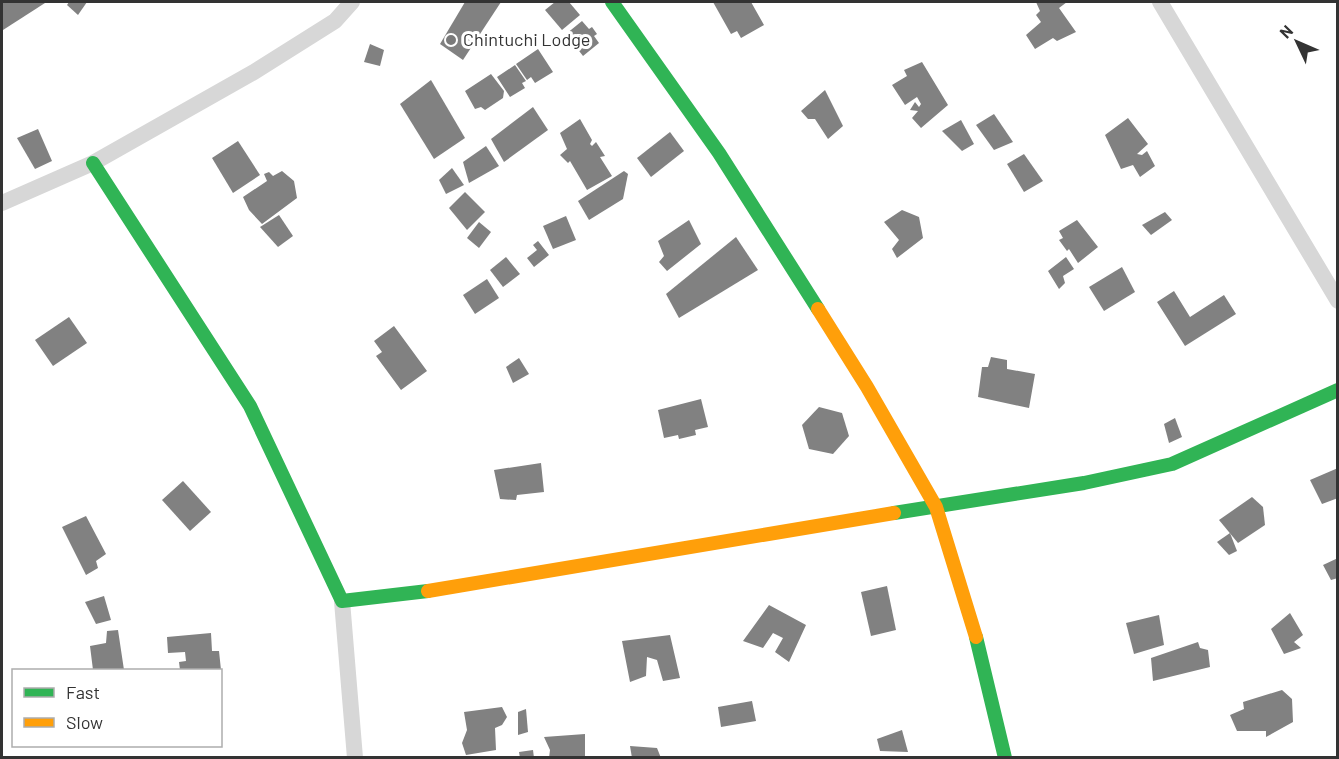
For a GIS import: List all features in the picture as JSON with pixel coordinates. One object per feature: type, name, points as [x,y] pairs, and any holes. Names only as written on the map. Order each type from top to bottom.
[{"type":"street","points":[[2,203],[93,163],[295,48],[335,21],[352,2]]},
{"type":"street","points":[[612,2],[719,153],[867,387],[936,507],[981,652],[1005,758]]},
{"type":"street","points":[[1160,2],[1338,301]]},
{"type":"street","points":[[93,163],[250,406],[342,601],[356,758]]},
{"type":"street","points":[[342,601],[461,587],[720,541],[1084,483],[1172,464],[1338,390]]},
{"type":"building","points":[[2,2],[44,2],[45,3],[3,30]]},
{"type":"building","points":[[69,2],[87,2],[78,15],[67,5]]},
{"type":"building","points":[[465,2],[501,2],[463,60],[440,44]]},
{"type":"building","points":[[555,2],[569,2],[580,15],[562,30],[545,10]]},
{"type":"building","points":[[713,2],[751,2],[764,25],[741,38],[737,31],[731,34]]},
{"type":"building","points":[[1036,2],[1067,2],[1059,8],[1076,32],[1057,41],[1053,38],[1035,49],[1026,35],[1041,22],[1036,15],[1040,11]]},
{"type":"building","points":[[582,21],[589,29],[592,27],[599,43],[583,56],[566,34]]},
{"type":"building","points":[[370,44],[384,50],[380,66],[364,62]]},
{"type":"building","points":[[538,49],[553,72],[535,83],[531,77],[527,80],[516,64]]},
{"type":"building","points":[[922,62],[948,105],[921,128],[912,118],[918,111],[910,110],[915,102],[919,107],[921,104],[917,97],[905,105],[892,85],[907,76],[904,70]]},
{"type":"building","points":[[515,65],[526,81],[522,83],[525,88],[510,97],[497,77]]},
{"type":"building","points":[[491,74],[504,91],[503,98],[485,110],[481,107],[475,109],[465,91]]},
{"type":"building","points":[[431,80],[465,138],[434,159],[400,104]]},
{"type":"building","points":[[825,90],[843,126],[828,139],[815,119],[808,119],[801,111]]},
{"type":"building","points":[[533,107],[548,130],[504,162],[491,139]]},
{"type":"building","points":[[994,114],[1013,142],[994,150],[976,125]]},
{"type":"building","points":[[1128,118],[1148,144],[1137,154],[1142,155],[1147,151],[1155,166],[1140,177],[1133,165],[1121,169],[1105,135]]},
{"type":"building","points":[[580,119],[592,140],[590,144],[592,146],[596,142],[605,156],[600,157],[612,176],[587,190],[570,161],[568,163],[560,155],[567,149],[560,133]]},
{"type":"building","points":[[961,120],[974,144],[962,151],[942,131]]},
{"type":"building","points":[[38,129],[52,161],[35,169],[17,138]]},
{"type":"building","points":[[670,132],[684,151],[651,177],[637,158]]},
{"type":"building","points":[[238,141],[260,175],[233,193],[212,158]]},
{"type":"building","points":[[486,146],[499,166],[469,183],[463,162]]},
{"type":"building","points":[[1024,154],[1043,181],[1024,192],[1007,164]]},
{"type":"building","points":[[452,168],[464,185],[446,194],[439,180]]},
{"type":"building","points":[[282,171],[294,181],[297,198],[262,224],[249,210],[243,197],[267,181],[264,174],[269,172],[273,176]]},
{"type":"building","points":[[624,171],[628,174],[623,199],[589,220],[578,201]]},
{"type":"building","points":[[465,192],[485,212],[467,230],[449,208]]},
{"type":"building","points":[[902,210],[919,217],[923,238],[897,258],[892,249],[899,240],[884,222]]},
{"type":"building","points":[[1165,212],[1172,220],[1151,235],[1142,225]]},
{"type":"building","points":[[279,215],[293,236],[278,247],[260,227]]},
{"type":"building","points":[[566,216],[576,240],[553,249],[543,226]]},
{"type":"building","points":[[689,220],[701,244],[667,271],[659,262],[664,256],[658,241]]},
{"type":"building","points":[[1077,220],[1098,247],[1078,263],[1069,249],[1067,251],[1059,240],[1063,238],[1059,231]]},
{"type":"building","points":[[479,222],[491,232],[479,248],[467,238]]},
{"type":"building","points":[[736,237],[758,270],[679,318],[666,294]]},
{"type":"building","points":[[538,241],[549,255],[534,267],[527,258],[537,250],[533,245]]},
{"type":"building","points":[[506,257],[520,274],[503,287],[490,270]]},
{"type":"building","points":[[1066,257],[1074,269],[1063,276],[1065,283],[1059,289],[1048,271]]},
{"type":"building","points":[[1122,267],[1135,292],[1104,311],[1089,287]]},
{"type":"building","points":[[487,279],[499,298],[475,314],[463,295]]},
{"type":"building","points":[[1174,291],[1190,317],[1224,295],[1236,314],[1185,346],[1157,302]]},
{"type":"building","points":[[69,317],[87,343],[53,366],[35,340]]},
{"type":"building","points":[[394,326],[427,371],[401,390],[376,356],[382,352],[374,341]]},
{"type":"building","points":[[991,357],[1007,360],[1007,369],[1035,374],[1029,408],[978,397],[982,367],[988,367]]},
{"type":"building","points":[[519,358],[529,374],[513,383],[506,367]]},
{"type":"building","points":[[701,399],[708,427],[695,430],[696,435],[679,439],[678,435],[664,438],[658,410]]},
{"type":"building","points":[[819,407],[842,413],[849,436],[833,454],[809,449],[802,425]]},
{"type":"building","points":[[1175,418],[1182,437],[1169,443],[1164,424]]},
{"type":"building","points":[[541,463],[544,492],[517,495],[516,500],[500,499],[494,470]]},
{"type":"building","points":[[1338,468],[1338,498],[1322,504],[1310,480]]},
{"type":"building","points":[[183,481],[211,512],[190,531],[162,500]]},
{"type":"building","points":[[1252,497],[1263,507],[1265,525],[1238,543],[1219,520]]},
{"type":"building","points":[[86,516],[106,554],[96,561],[98,568],[86,575],[62,527]]},
{"type":"building","points":[[1230,533],[1237,551],[1229,555],[1217,542]]},
{"type":"building","points":[[1338,558],[1338,578],[1331,580],[1323,565]]},
{"type":"building","points":[[887,586],[896,630],[871,636],[861,592]]},
{"type":"building","points":[[104,596],[111,620],[96,624],[85,602]]},
{"type":"building","points":[[769,605],[806,625],[789,662],[775,652],[783,638],[773,633],[763,648],[743,641]]},
{"type":"building","points":[[1290,613],[1303,635],[1294,642],[1301,648],[1284,654],[1271,629]]},
{"type":"building","points":[[1159,615],[1164,645],[1134,654],[1126,623]]},
{"type":"building","points":[[118,630],[124,669],[93,669],[90,646],[106,643],[107,631]]},
{"type":"building","points":[[211,633],[212,651],[219,651],[221,669],[180,669],[179,662],[186,661],[185,652],[168,653],[167,637]]},
{"type":"building","points":[[670,635],[680,678],[663,681],[657,660],[647,657],[646,676],[630,682],[622,641]]},
{"type":"building","points":[[1198,642],[1200,648],[1208,650],[1210,667],[1153,681],[1151,658]]},
{"type":"building","points":[[1282,690],[1292,699],[1293,722],[1266,737],[1266,731],[1237,731],[1230,715],[1244,709],[1243,702]]},
{"type":"building","points":[[752,701],[756,721],[721,727],[718,707]]},
{"type":"building","points":[[502,707],[507,717],[502,725],[495,728],[496,750],[466,755],[462,743],[467,730],[464,712]]},
{"type":"building","points":[[526,709],[528,732],[518,735],[518,712]]},
{"type":"building","points":[[902,730],[908,752],[880,751],[877,739]]},
{"type":"building","points":[[585,734],[585,758],[549,758],[550,750],[544,737]]},
{"type":"building","points":[[630,746],[657,748],[661,758],[632,758]]},
{"type":"building","points":[[533,750],[534,758],[520,758],[519,752]]},
{"type":"traffic: fast","points":[[612,2],[719,153],[818,309]]},
{"type":"traffic: fast","points":[[93,163],[250,406],[342,601],[428,591]]},
{"type":"traffic: fast","points":[[894,513],[1084,483],[1172,464],[1338,390]]},
{"type":"traffic: fast","points":[[976,637],[1005,758]]},
{"type":"traffic: slow","points":[[818,309],[867,387],[936,507],[976,637]]},
{"type":"traffic: slow","points":[[428,591],[894,513]]},
{"type":"place","name":"Chintuchi Lodge","points":[[451,40]]}]
